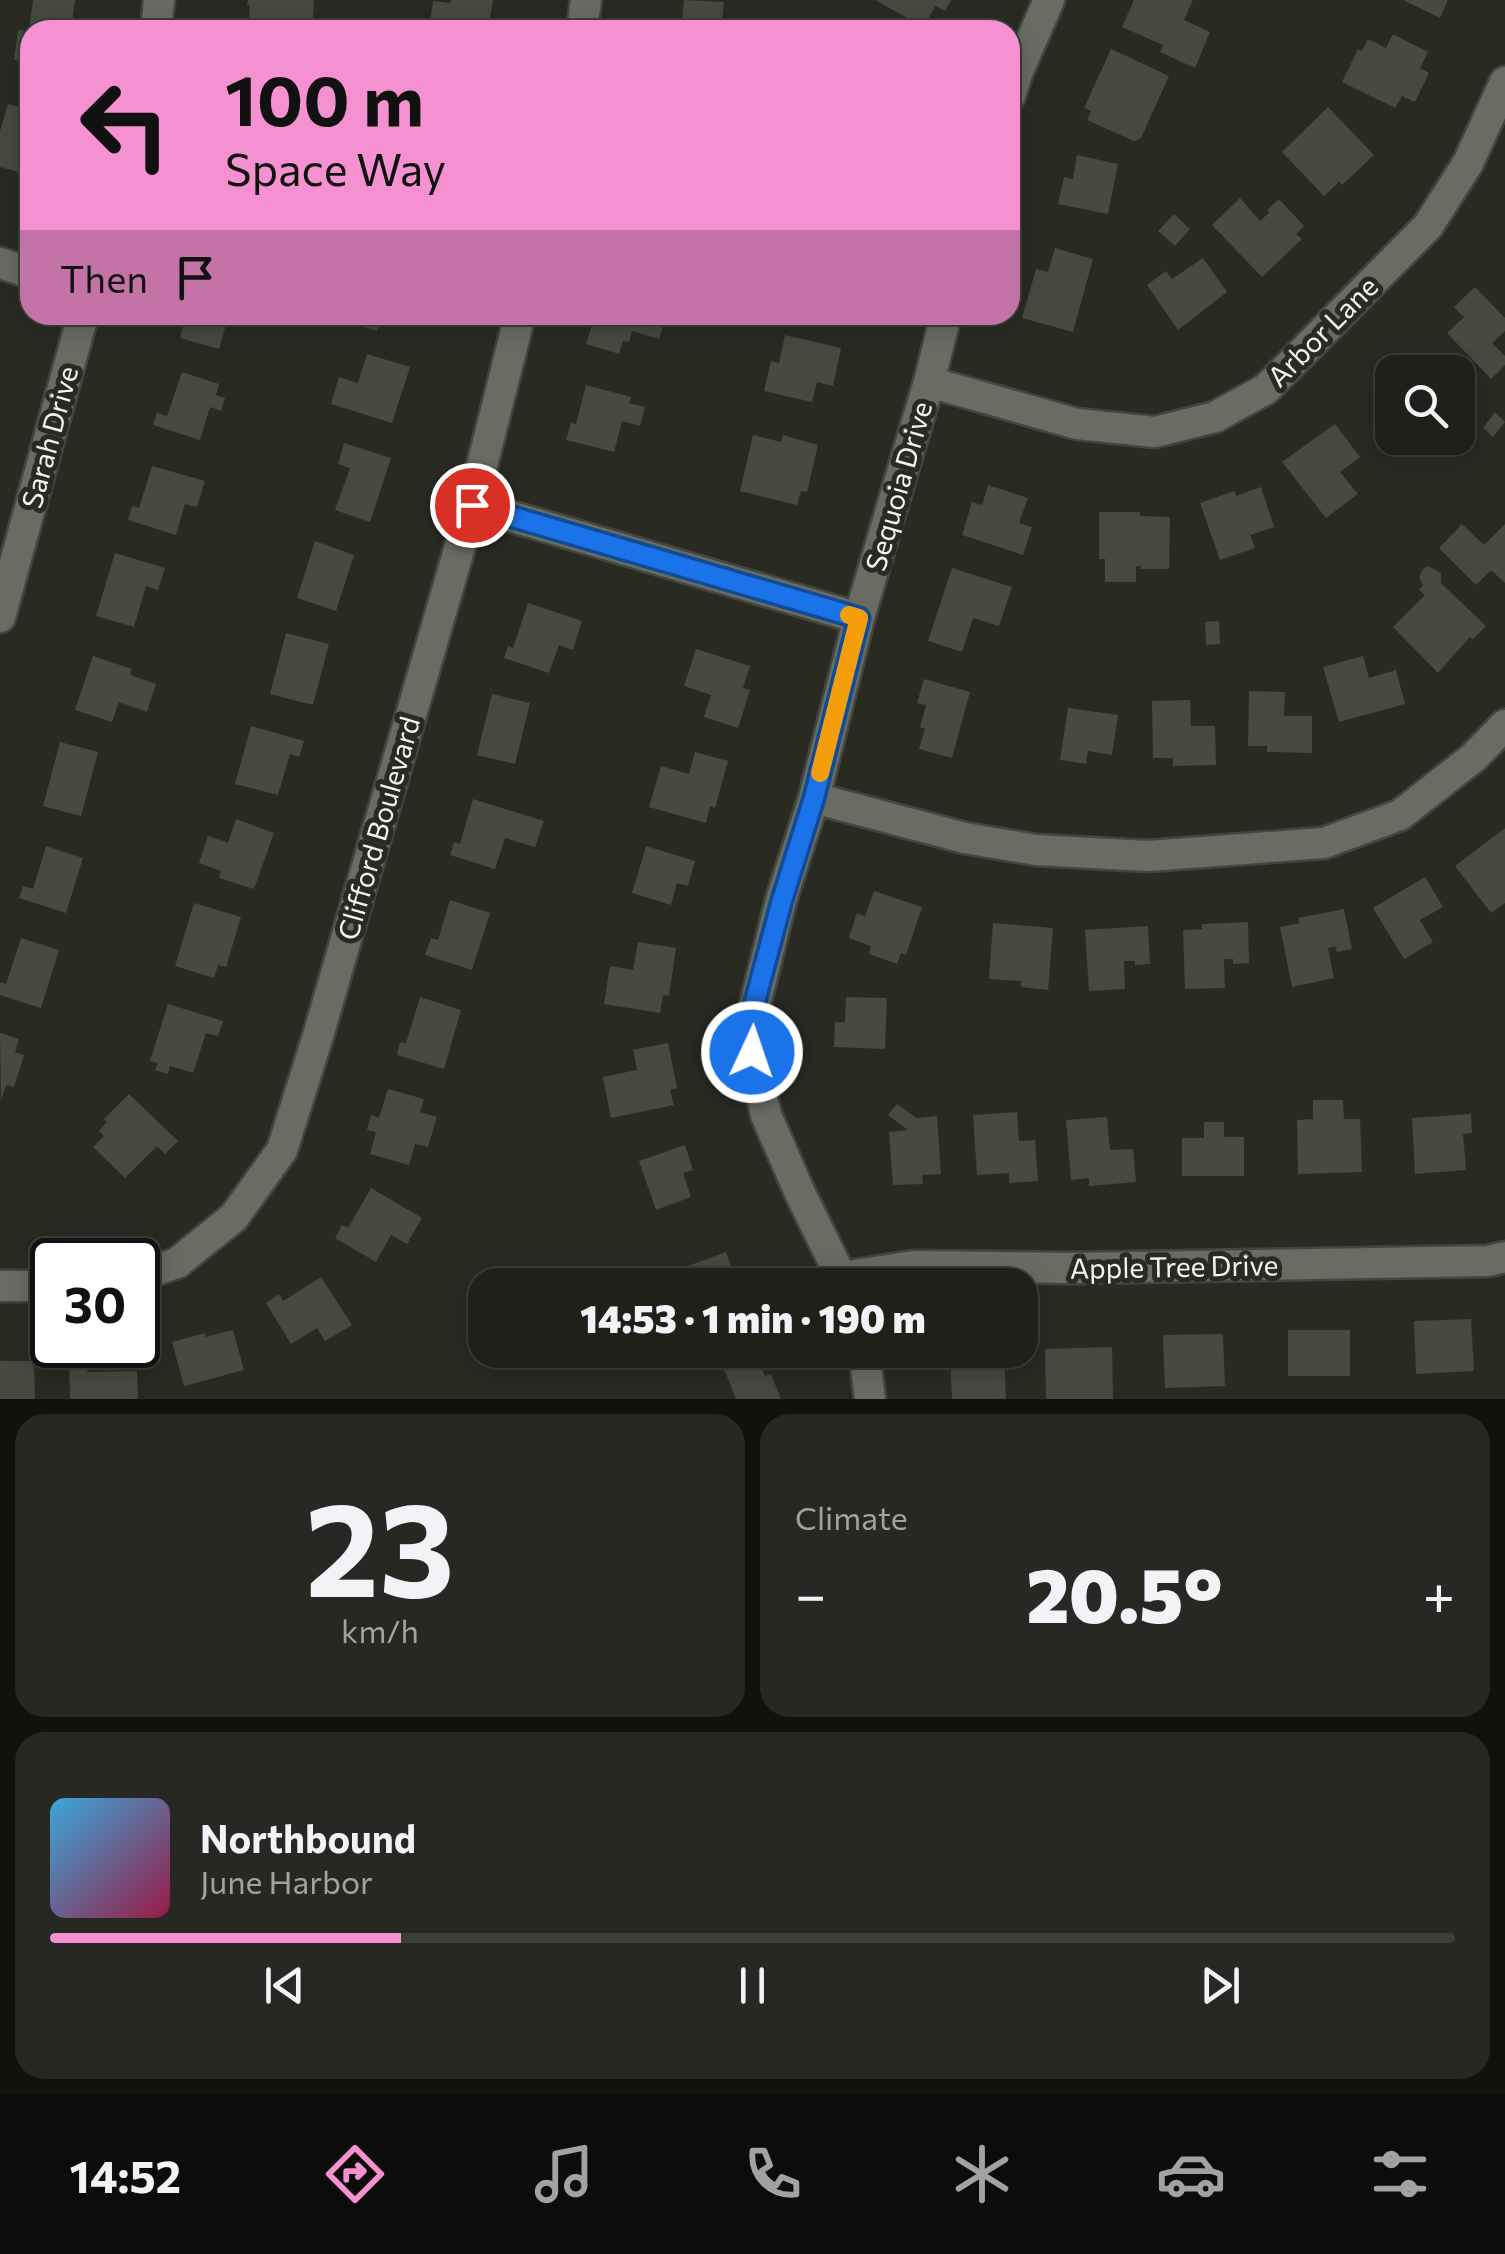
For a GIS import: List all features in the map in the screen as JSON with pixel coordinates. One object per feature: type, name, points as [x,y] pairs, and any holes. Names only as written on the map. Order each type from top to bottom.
[{"type":"street","points":[[1020,67],[1050,0]]},
{"type":"street","name":"Arbor Lane","points":[[929,382],[1077,424],[1155,432],[1216,417],[1266,389],[1428,226],[1468,163],[1505,82]]},
{"type":"street","name":"Sarah Drive","points":[[0,617],[80,325]]},
{"type":"street","name":"Clifford Boulevard","points":[[160,1268],[177,1262],[234,1217],[282,1150],[472,505],[517,325]]},
{"type":"street","name":"Sequoia Drive","points":[[838,1268],[766,1115],[752,1052],[754,1005],[943,325]]},
{"type":"street","points":[[472,505],[859,618]]},
{"type":"street","points":[[814,798],[965,838],[1036,850],[1148,856],[1324,842],[1400,815],[1474,757],[1505,725]]},
{"type":"street","name":"Apple Tree Drive","points":[[905,1268],[1488,1262],[1505,1257]]},
{"type":"street","points":[[0,1286],[30,1286]]},
{"type":"street","points":[[866,1368],[870,1399]]},
{"type":"building","points":[[33,0],[75,0],[72,20],[30,20]]},
{"type":"building","points":[[248,0],[314,0],[313,20],[249,20]]},
{"type":"building","points":[[493,0],[490,20],[430,20],[433,1]]},
{"type":"building","points":[[684,0],[724,2],[722,20],[682,20]]},
{"type":"building","points":[[875,0],[951,0],[945,11],[935,6],[928,20],[911,20]]},
{"type":"building","points":[[1134,0],[1193,0],[1184,20],[1210,32],[1195,68],[1160,52],[1163,45],[1122,27]]},
{"type":"building","points":[[1403,0],[1448,0],[1440,18]]},
{"type":"building","points":[[18,30],[20,30],[20,61],[14,60]]},
{"type":"building","points":[[1393,34],[1428,52],[1420,68],[1429,73],[1415,102],[1402,96],[1395,108],[1342,82],[1358,49],[1362,51],[1368,39],[1386,48]]},
{"type":"building","points":[[1111,49],[1169,76],[1141,138],[1134,141],[1087,120],[1091,111],[1084,108]]},
{"type":"building","points":[[8,104],[20,107],[20,173],[0,167],[0,131]]},
{"type":"building","points":[[1328,107],[1374,155],[1324,196],[1282,152]]},
{"type":"building","points":[[1077,155],[1118,164],[1108,214],[1058,204],[1064,177],[1073,179]]},
{"type":"building","points":[[1240,198],[1260,221],[1279,199],[1304,226],[1296,234],[1302,239],[1262,277],[1212,225]]},
{"type":"building","points":[[1174,214],[1190,229],[1175,246],[1158,231]]},
{"type":"building","points":[[1055,248],[1093,259],[1073,332],[1022,318],[1036,269],[1048,272]]},
{"type":"building","points":[[1203,258],[1227,292],[1178,330],[1147,285],[1166,271],[1172,279]]},
{"type":"building","points":[[1475,287],[1505,318],[1505,331],[1492,343],[1505,356],[1505,365],[1491,379],[1475,362],[1475,355],[1468,355],[1447,333],[1464,317],[1454,307]]},
{"type":"building","points":[[183,325],[226,325],[219,349],[180,338]]},
{"type":"building","points":[[357,325],[379,325],[377,331]]},
{"type":"building","points":[[592,325],[663,325],[659,339],[632,331],[619,354],[586,344]]},
{"type":"building","points":[[785,335],[841,348],[833,386],[817,382],[812,402],[764,391],[771,361],[779,363]]},
{"type":"building","points":[[367,354],[410,367],[392,423],[331,404],[339,377],[358,383]]},
{"type":"building","points":[[182,372],[219,384],[216,395],[225,398],[221,411],[210,407],[200,440],[153,425],[157,413],[167,416]]},
{"type":"building","points":[[586,385],[631,397],[629,403],[645,407],[640,426],[622,421],[614,452],[566,440],[571,423],[576,424]]},
{"type":"building","points":[[1495,412],[1505,422],[1493,437],[1483,428]]},
{"type":"building","points":[[1335,424],[1360,457],[1340,472],[1358,494],[1326,518],[1282,462]]},
{"type":"building","points":[[753,435],[781,442],[783,435],[818,445],[807,492],[801,491],[797,505],[740,491]]},
{"type":"building","points":[[344,443],[391,458],[370,522],[335,510],[350,468],[338,464]]},
{"type":"building","points":[[152,466],[205,481],[197,507],[185,504],[176,535],[128,520],[132,506],[139,508]]},
{"type":"building","points":[[988,485],[1028,498],[1019,523],[1032,527],[1023,555],[962,535],[972,502],[982,505]]},
{"type":"building","points":[[1261,487],[1274,527],[1250,535],[1255,548],[1220,560],[1200,503]]},
{"type":"building","points":[[1099,512],[1170,517],[1169,569],[1136,566],[1136,582],[1105,582],[1105,559],[1099,559]]},
{"type":"building","points":[[1462,524],[1484,545],[1505,524],[1505,583],[1491,570],[1476,585],[1439,548]]},
{"type":"building","points":[[315,541],[354,555],[336,611],[297,598]]},
{"type":"building","points":[[115,553],[165,568],[158,590],[146,586],[134,627],[96,616]]},
{"type":"building","points":[[1428,566],[1441,573],[1441,583],[1486,626],[1473,639],[1470,637],[1438,673],[1393,627],[1425,595],[1419,590],[1423,585],[1419,578]]},
{"type":"building","points":[[952,568],[1012,587],[999,626],[973,618],[962,652],[928,641]]},
{"type":"building","points":[[528,603],[582,621],[573,650],[559,645],[549,673],[504,658],[508,646],[513,648]]},
{"type":"building","points":[[1219,621],[1220,644],[1206,645],[1205,622]]},
{"type":"building","points":[[286,633],[329,644],[313,705],[270,694]]},
{"type":"building","points":[[696,649],[750,666],[743,688],[750,690],[738,728],[704,717],[711,695],[684,686]]},
{"type":"building","points":[[93,656],[132,669],[130,675],[156,684],[147,712],[119,702],[112,722],[75,710]]},
{"type":"building","points":[[1363,656],[1369,678],[1396,670],[1405,704],[1339,722],[1323,667]]},
{"type":"building","points":[[924,679],[970,692],[952,758],[919,749],[926,705],[917,703]]},
{"type":"building","points":[[1249,691],[1285,692],[1284,716],[1312,716],[1312,753],[1267,752],[1267,746],[1248,746]]},
{"type":"building","points":[[492,694],[530,703],[515,764],[477,755]]},
{"type":"building","points":[[1190,700],[1191,726],[1215,726],[1216,765],[1173,766],[1173,758],[1153,758],[1152,701]]},
{"type":"building","points":[[1068,708],[1118,715],[1112,755],[1088,751],[1086,764],[1060,760]]},
{"type":"building","points":[[251,726],[304,741],[299,757],[290,754],[278,795],[235,784]]},
{"type":"building","points":[[60,742],[98,752],[81,816],[43,806]]},
{"type":"building","points":[[695,752],[728,761],[715,808],[710,806],[706,823],[649,807],[661,766],[689,774]]},
{"type":"building","points":[[473,799],[544,821],[535,847],[505,838],[495,869],[450,855],[454,842],[460,844]]},
{"type":"building","points":[[236,819],[274,833],[254,889],[219,878],[221,871],[199,863],[208,836],[228,843]]},
{"type":"building","points":[[1505,828],[1505,903],[1491,913],[1455,866]]},
{"type":"building","points":[[46,846],[83,858],[66,913],[19,898],[23,886],[33,889]]},
{"type":"building","points":[[646,846],[695,861],[688,886],[677,883],[671,905],[632,893]]},
{"type":"building","points":[[1425,877],[1443,907],[1420,920],[1433,942],[1404,959],[1373,908]]},
{"type":"building","points":[[874,891],[922,907],[906,955],[901,953],[897,964],[869,954],[871,946],[849,938],[857,913],[865,916]]},
{"type":"building","points":[[450,900],[490,913],[472,970],[425,955],[431,938],[438,940]]},
{"type":"building","points":[[194,903],[241,917],[226,967],[218,965],[214,978],[175,966]]},
{"type":"building","points":[[1344,909],[1352,949],[1337,952],[1335,946],[1328,948],[1334,978],[1292,987],[1280,927],[1300,923],[1298,918]]},
{"type":"building","points":[[1248,922],[1249,963],[1233,964],[1233,959],[1224,959],[1225,988],[1185,989],[1183,930],[1202,929],[1202,924]]},
{"type":"building","points":[[993,923],[1053,928],[1048,990],[1021,987],[1021,981],[989,979]]},
{"type":"building","points":[[1148,926],[1150,964],[1124,961],[1125,989],[1089,991],[1085,930]]},
{"type":"building","points":[[21,938],[59,950],[41,1008],[0,995],[0,982],[6,984]]},
{"type":"building","points":[[638,942],[676,948],[669,996],[663,995],[660,1013],[604,1004],[610,966],[633,970]]},
{"type":"building","points":[[420,997],[461,1010],[444,1069],[397,1055],[400,1042],[406,1043]]},
{"type":"building","points":[[846,997],[887,998],[885,1049],[834,1047],[835,1022],[845,1022]]},
{"type":"building","points":[[168,1004],[223,1021],[218,1036],[206,1033],[193,1073],[170,1066],[168,1074],[155,1070],[158,1063],[150,1061]]},
{"type":"building","points":[[0,1033],[19,1039],[15,1052],[24,1055],[14,1087],[6,1085],[1,1101]]},
{"type":"building","points":[[668,1043],[677,1088],[670,1090],[674,1105],[611,1118],[603,1077],[637,1070],[633,1050]]},
{"type":"building","points":[[388,1089],[424,1099],[420,1112],[437,1117],[428,1147],[415,1144],[409,1165],[370,1154],[376,1132],[367,1130],[371,1115],[379,1118]]},
{"type":"building","points":[[129,1094],[178,1141],[165,1154],[157,1146],[125,1178],[93,1147],[104,1136],[99,1131],[107,1122],[104,1119]]},
{"type":"building","points":[[1313,1100],[1343,1100],[1344,1119],[1360,1119],[1362,1172],[1298,1174],[1297,1120],[1313,1119]]},
{"type":"building","points":[[897,1104],[917,1118],[937,1116],[941,1174],[922,1175],[923,1184],[893,1185],[889,1132],[908,1130],[888,1115]]},
{"type":"building","points":[[1017,1112],[1019,1141],[1035,1140],[1038,1181],[1009,1183],[1009,1173],[977,1175],[973,1115]]},
{"type":"building","points":[[1471,1114],[1472,1133],[1463,1134],[1466,1170],[1415,1174],[1412,1118]]},
{"type":"building","points":[[1107,1117],[1110,1150],[1133,1149],[1136,1182],[1089,1186],[1089,1178],[1071,1180],[1066,1120]]},
{"type":"building","points":[[1204,1122],[1224,1122],[1224,1137],[1244,1137],[1244,1176],[1182,1176],[1182,1138],[1204,1138]]},
{"type":"building","points":[[685,1145],[693,1170],[683,1173],[691,1197],[656,1210],[639,1161]]},
{"type":"building","points":[[371,1188],[422,1218],[407,1244],[391,1235],[376,1262],[335,1238],[342,1225],[348,1228]]},
{"type":"building","points":[[726,1252],[732,1268],[682,1268]]},
{"type":"building","points":[[321,1277],[352,1325],[325,1341],[317,1328],[291,1344],[266,1303],[279,1294],[283,1301]]},
{"type":"building","points":[[1471,1319],[1474,1371],[1416,1374],[1414,1321]]},
{"type":"building","points":[[233,1330],[244,1370],[184,1386],[172,1342]]},
{"type":"building","points":[[1288,1330],[1350,1330],[1350,1376],[1288,1376]]},
{"type":"building","points":[[1223,1334],[1225,1386],[1165,1388],[1163,1335]]},
{"type":"building","points":[[1112,1347],[1113,1399],[1046,1399],[1045,1349]]},
{"type":"building","points":[[0,1361],[30,1361],[30,1368],[34,1368],[35,1399],[0,1399]]},
{"type":"building","points":[[69,1368],[87,1368],[87,1372],[137,1371],[138,1399],[70,1399]]},
{"type":"building","points":[[724,1368],[762,1368],[765,1376],[771,1374],[781,1399],[736,1399]]},
{"type":"building","points":[[951,1368],[1005,1368],[1006,1399],[952,1399]]},
{"type":"slow traffic","points":[[820,773],[859,618],[849,615]]},
{"type":"route","points":[[472,505],[859,618],[814,798],[754,1005],[752,1052]]}]
